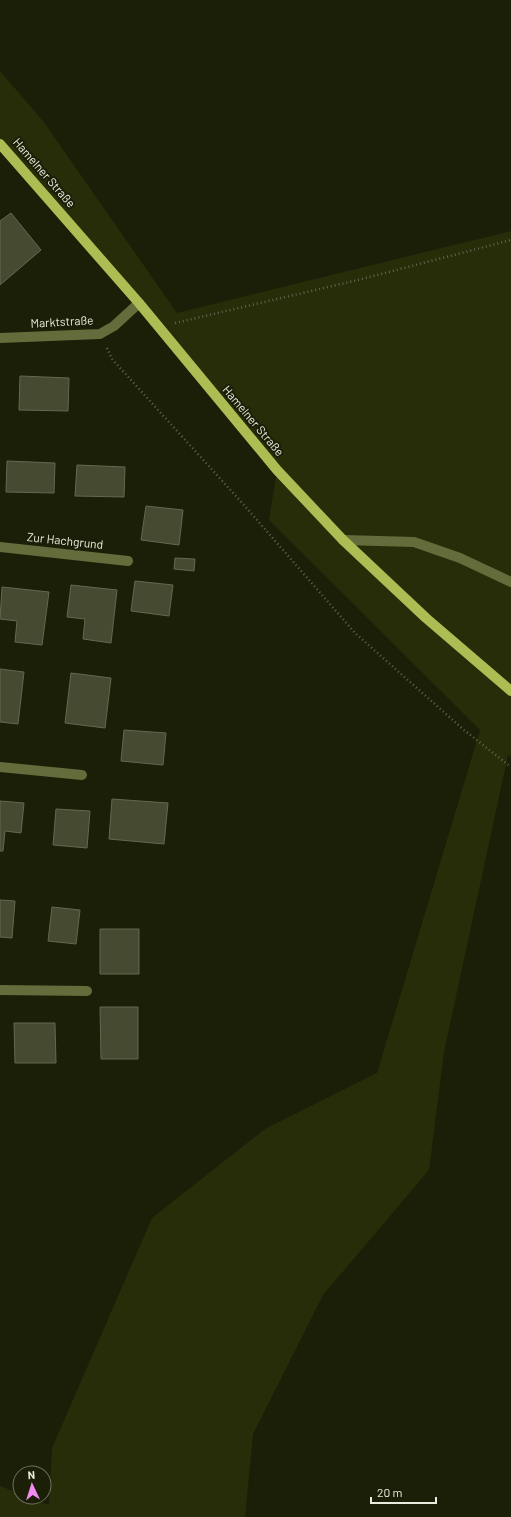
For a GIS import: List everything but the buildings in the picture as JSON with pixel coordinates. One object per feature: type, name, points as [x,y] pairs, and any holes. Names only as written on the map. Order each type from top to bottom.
[{"type":"main road","name":"Hamelner Straße","points":[[0,144],[159,326],[277,470],[343,540],[426,618],[511,691]]},
{"type":"street","name":"Marktstraße","points":[[0,338],[100,334],[114,326],[139,303]]},
{"type":"street","points":[[343,540],[414,542],[460,558],[511,582]]},
{"type":"street","name":"Zur Hachgrund","points":[[0,547],[128,561]]},
{"type":"street","points":[[0,767],[82,775]]},
{"type":"street","points":[[0,990],[88,991]]},
{"type":"path","points":[[159,326],[340,284],[511,240]]},
{"type":"path","points":[[100,334],[112,359],[244,505],[355,633],[464,730],[511,767]]},
{"type":"green space","points":[[0,71],[43,121],[177,313],[511,231],[511,756],[508,755],[444,1052],[429,1170],[323,1295],[253,1434],[245,1517],[0,1517],[0,1486],[12,1491],[12,1505],[52,1505],[52,1448],[152,1218],[265,1129],[377,1073],[480,730],[269,520],[277,470],[0,144]]}]
